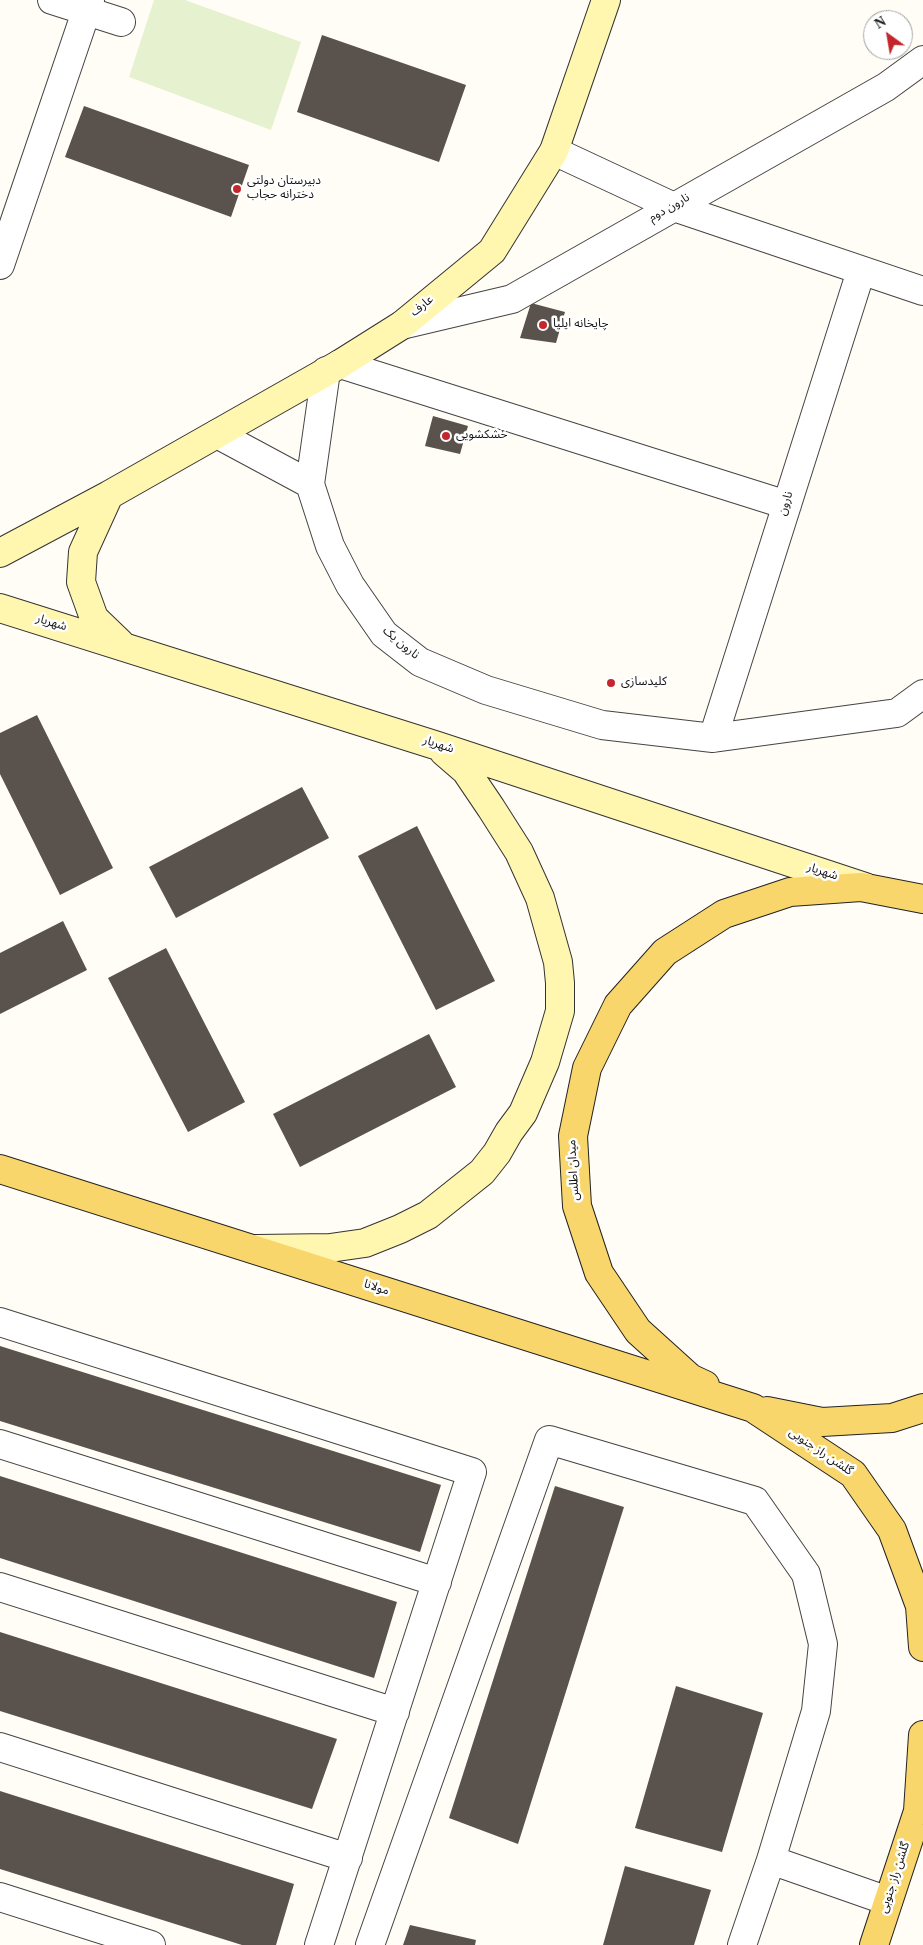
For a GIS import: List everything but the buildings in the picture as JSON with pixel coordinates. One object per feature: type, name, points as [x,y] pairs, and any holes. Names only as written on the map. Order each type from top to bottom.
[{"type":"main road","name":"عارف","points":[[0,553],[109,495],[333,368],[402,325],[492,251],[554,151],[606,0]]},
{"type":"main road","points":[[109,495],[83,552],[81,582],[94,618],[125,647]]},
{"type":"main road","name":"شهریار","points":[[0,608],[438,746],[874,890]]},
{"type":"main road","points":[[250,1249],[330,1248],[365,1243],[428,1215],[475,1178],[487,1166],[523,1113],[544,1062],[560,1011],[560,983],[558,962],[540,898],[519,852],[491,808],[466,771],[438,746]]},
{"type":"main road","name":"میدان اطلس","points":[[923,900],[861,887],[790,892],[724,914],[665,952],[618,1005],[587,1068],[573,1136],[577,1206],[599,1273],[638,1331],[690,1378],[753,1408],[822,1422],[892,1418],[923,1408]]},
{"type":"main road","name":"مولانا","points":[[0,1169],[753,1408]]},
{"type":"main road","name":"گلشن راز جنوبی","points":[[753,1408],[853,1474],[892,1530],[920,1606],[923,1647]]},
{"type":"main road","name":"گلشن راز جنوبی","points":[[874,1945],[920,1803],[923,1735]]},
{"type":"street","points":[[52,0],[88,5],[121,22]]},
{"type":"street","points":[[0,265],[88,5]]},
{"type":"street","name":"نارون دوم","points":[[402,325],[512,299],[886,87],[923,60]]},
{"type":"street","points":[[554,151],[674,207],[923,291]]},
{"type":"street","name":"نارون","points":[[713,738],[861,271]]},
{"type":"street","points":[[333,368],[787,505]]},
{"type":"street","name":"نارون یک","points":[[333,368],[310,484],[330,546],[350,585],[384,634],[420,662],[486,690],[602,725],[713,738],[897,713],[923,694]]},
{"type":"street","points":[[217,434],[310,484]]},
{"type":"street","points":[[0,1322],[472,1472],[319,1945]]},
{"type":"street","points":[[370,1945],[548,1440],[755,1501],[806,1574],[823,1644],[816,1711],[771,1860],[742,1945]]},
{"type":"street","points":[[0,1444],[437,1582]]},
{"type":"street","points":[[0,1587],[395,1712]]},
{"type":"street","points":[[0,1747],[348,1858]]},
{"type":"street","points":[[771,1860],[888,1901]]},
{"type":"street","points":[[0,1897],[151,1945]]},
{"type":"green space","points":[[154,0],[185,0],[301,42],[271,130],[129,77]]},
{"type":"place","name":"دبیرستان دولتی دخترانه حجاب","points":[[237,189]]},
{"type":"place","name":"چایخانه ایلیا","points":[[543,325]]},
{"type":"place","name":"خشکشویی","points":[[446,436]]},
{"type":"place","name":"کلیدسازی","points":[[611,683]]}]
